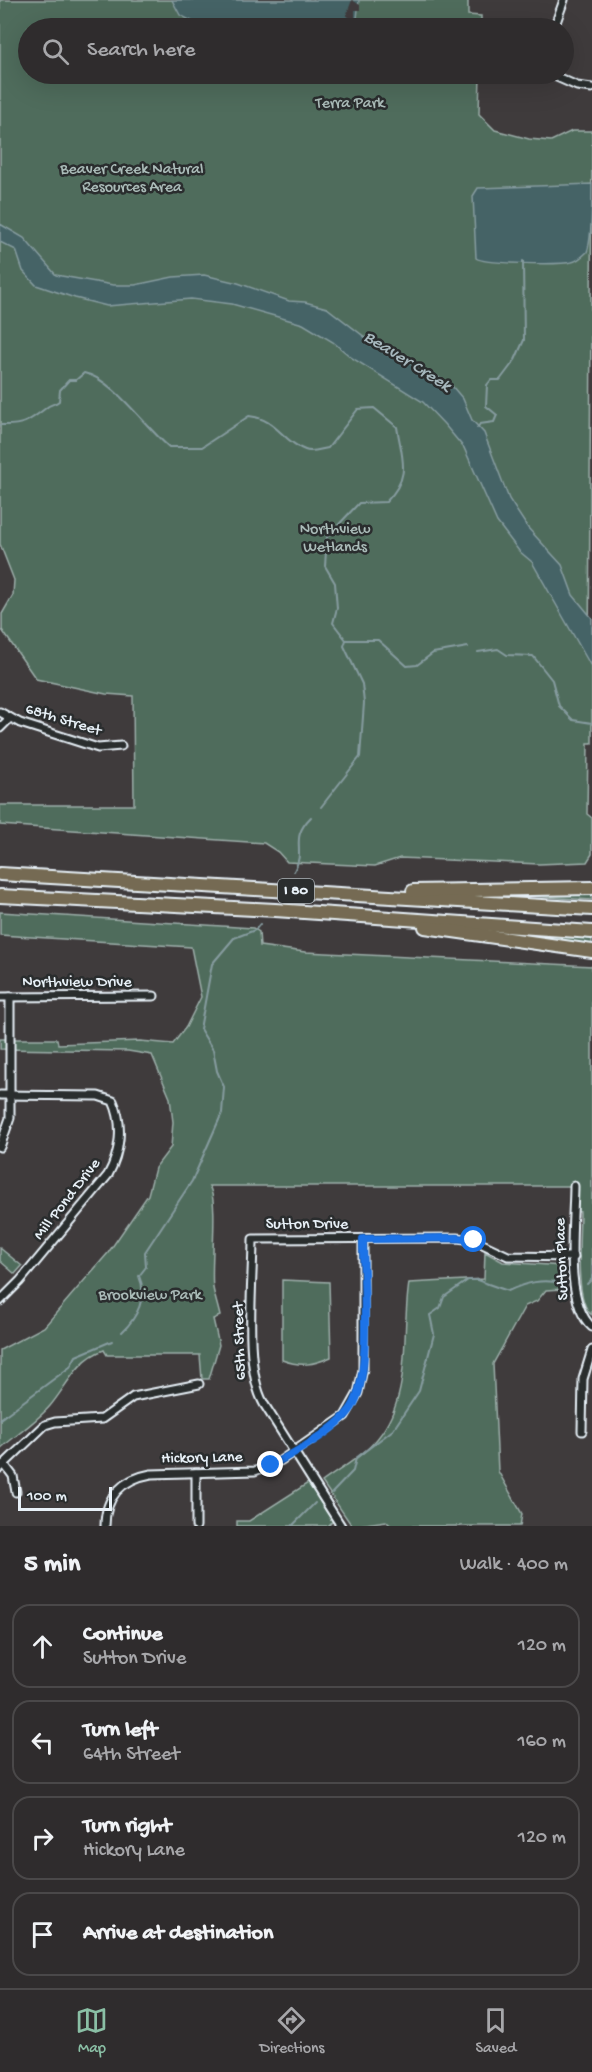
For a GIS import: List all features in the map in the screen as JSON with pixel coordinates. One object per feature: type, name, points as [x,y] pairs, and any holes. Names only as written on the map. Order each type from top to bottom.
[{"type":"highway","name":"I 80","points":[[0,874],[592,909]]},
{"type":"highway","points":[[290,891],[524,891],[592,888]]},
{"type":"highway","name":"I 80","points":[[0,896],[374,916],[592,932]]},
{"type":"highway","points":[[374,916],[402,924],[592,951]]},
{"type":"street","points":[[558,18],[564,0]]},
{"type":"street","points":[[572,84],[592,88]]},
{"type":"street","name":"68th Street","points":[[0,712],[10,718],[98,748],[121,746]]},
{"type":"street","points":[[0,728],[10,718]]},
{"type":"street","name":"Northview Drive","points":[[0,997],[154,996]]},
{"type":"street","points":[[0,1147],[10,1118],[10,997]]},
{"type":"street","name":"Mill Pond Drive","points":[[0,1301],[20,1281],[108,1175],[118,1145],[119,1120],[113,1101],[90,1094],[10,1095]]},
{"type":"street","points":[[0,1095],[10,1095]]},
{"type":"street","name":"Sutton Place","points":[[574,1186],[574,1257],[577,1304],[592,1327]]},
{"type":"street","name":"Sutton Drive","points":[[253,1239],[465,1239],[508,1256],[574,1257]]},
{"type":"street","name":"65th Street","points":[[253,1239],[253,1376],[260,1397],[341,1526]]},
{"type":"street","name":"Hickory Lane","points":[[105,1526],[108,1504],[120,1487],[136,1477],[151,1474],[255,1471],[294,1451],[345,1416],[358,1393],[363,1369],[363,1239]]},
{"type":"street","points":[[582,1431],[583,1379],[592,1350]]},
{"type":"street","points":[[16,1492],[14,1476],[2,1466],[45,1425],[102,1419],[133,1397],[199,1384]]},
{"type":"street","points":[[196,1473],[196,1526]]},
{"type":"green space","name":"Northview Wetlands","points":[[0,0],[468,0],[468,15],[481,16],[481,18],[18,18],[18,84],[480,84],[479,114],[495,130],[529,139],[551,141],[572,131],[592,131],[589,662],[592,668],[592,743],[588,743],[587,814],[592,818],[592,854],[587,862],[539,864],[400,858],[375,866],[287,862],[278,852],[264,843],[0,825],[0,805],[134,805],[133,696],[106,694],[36,679],[2,630],[2,614],[13,595],[14,580],[0,544]]},
{"type":"green space","points":[[592,893],[592,900],[527,896]]},
{"type":"green space","name":"Brookview Park","points":[[0,912],[253,928],[259,932],[260,946],[305,952],[592,966],[592,1315],[586,1308],[580,1283],[580,1212],[574,1211],[574,1186],[209,1186],[214,1219],[212,1278],[220,1316],[213,1319],[219,1345],[209,1379],[202,1379],[200,1355],[107,1355],[104,1350],[80,1366],[44,1412],[0,1449],[0,1350],[44,1327],[108,1253],[148,1195],[155,1168],[171,1147],[173,1122],[170,1098],[152,1055],[128,1051],[0,1049],[0,1039],[57,1039],[58,1044],[140,1041],[173,1044],[186,1027],[201,997],[191,947],[0,935]]},
{"type":"green space","points":[[521,934],[592,938],[592,945],[521,936]]},
{"type":"green space","points":[[0,1248],[22,1266],[15,1274],[0,1261]]},
{"type":"green space","points":[[485,1252],[503,1262],[563,1266],[563,1289],[546,1290],[537,1301],[525,1306],[493,1364],[498,1471],[522,1514],[520,1526],[391,1526],[386,1521],[352,1526],[322,1482],[351,1462],[377,1439],[396,1404],[404,1365],[409,1283],[484,1279]]},
{"type":"green space","points":[[282,1280],[329,1282],[331,1357],[307,1364],[295,1364],[282,1360]]},
{"type":"green space","points":[[308,1483],[333,1521],[328,1526],[237,1526],[237,1521],[249,1521]]},
{"type":"water","points":[[172,0],[359,0],[357,18],[186,18],[180,15]]},
{"type":"water","points":[[592,184],[589,246],[587,252],[578,259],[565,263],[538,264],[492,262],[476,258],[473,196],[478,188]]},
{"type":"water","points":[[0,224],[24,238],[56,275],[113,285],[135,285],[173,277],[204,275],[238,283],[289,301],[305,302],[327,308],[383,351],[433,374],[452,386],[463,399],[472,420],[484,433],[509,499],[528,528],[562,565],[573,595],[592,618],[592,668],[532,562],[519,551],[497,522],[464,448],[423,402],[352,358],[333,342],[303,324],[232,304],[191,299],[107,306],[36,285],[23,271],[16,250],[0,242]]},
{"type":"pier","points":[[352,0],[360,5],[360,10],[355,10],[355,18],[346,16]]},
{"type":"waterway","points":[[477,428],[480,424],[494,422],[497,415],[486,406],[487,385],[491,380],[500,380],[515,360],[524,340],[523,261]]},
{"type":"waterway","points":[[0,425],[14,425],[30,420],[59,401],[60,390],[69,380],[76,380],[84,373],[106,384],[169,447],[202,447],[249,416],[266,421],[297,446],[311,451],[328,448],[358,409],[374,408],[397,427],[403,467],[394,493],[386,502],[359,503],[327,537],[325,566],[335,583],[337,608],[333,623],[346,640],[344,646],[362,684],[364,703],[360,757],[321,807]]},
{"type":"waterway","points":[[346,640],[378,640],[407,666],[417,665],[433,653],[468,647]]},
{"type":"waterway","points":[[478,652],[498,649],[507,655],[533,656],[552,680],[559,706],[573,720],[592,723]]},
{"type":"waterway","points":[[294,871],[298,863],[300,832],[311,817]]},
{"type":"waterway","points":[[122,1332],[132,1320],[142,1299],[139,1276],[146,1267],[145,1252],[192,1181],[222,1113],[224,1087],[217,1071],[213,1050],[200,1029],[212,964],[234,938],[255,930],[260,924]]},
{"type":"waterway","points":[[587,1284],[592,1279],[592,1265]]},
{"type":"waterway","points":[[332,1493],[353,1471],[356,1458],[393,1430],[419,1391],[434,1334],[430,1315],[440,1308],[444,1297],[468,1280],[477,1280],[508,1291],[535,1282],[563,1283]]},
{"type":"waterway","points":[[0,1419],[70,1367],[76,1356],[112,1341]]},
{"type":"waterway","points":[[292,1526],[315,1503]]},
{"type":"route","points":[[271,1465],[336,1425],[354,1405],[363,1369],[363,1239],[457,1238],[474,1240]]},
{"type":"park label","name":"Terra Park","points":[[350,104]]},
{"type":"park label","name":"Beaver Creek Natural Resources Area","points":[[132,179]]},
{"type":"water label","name":"Beaver Creek","points":[[407,362]]}]
